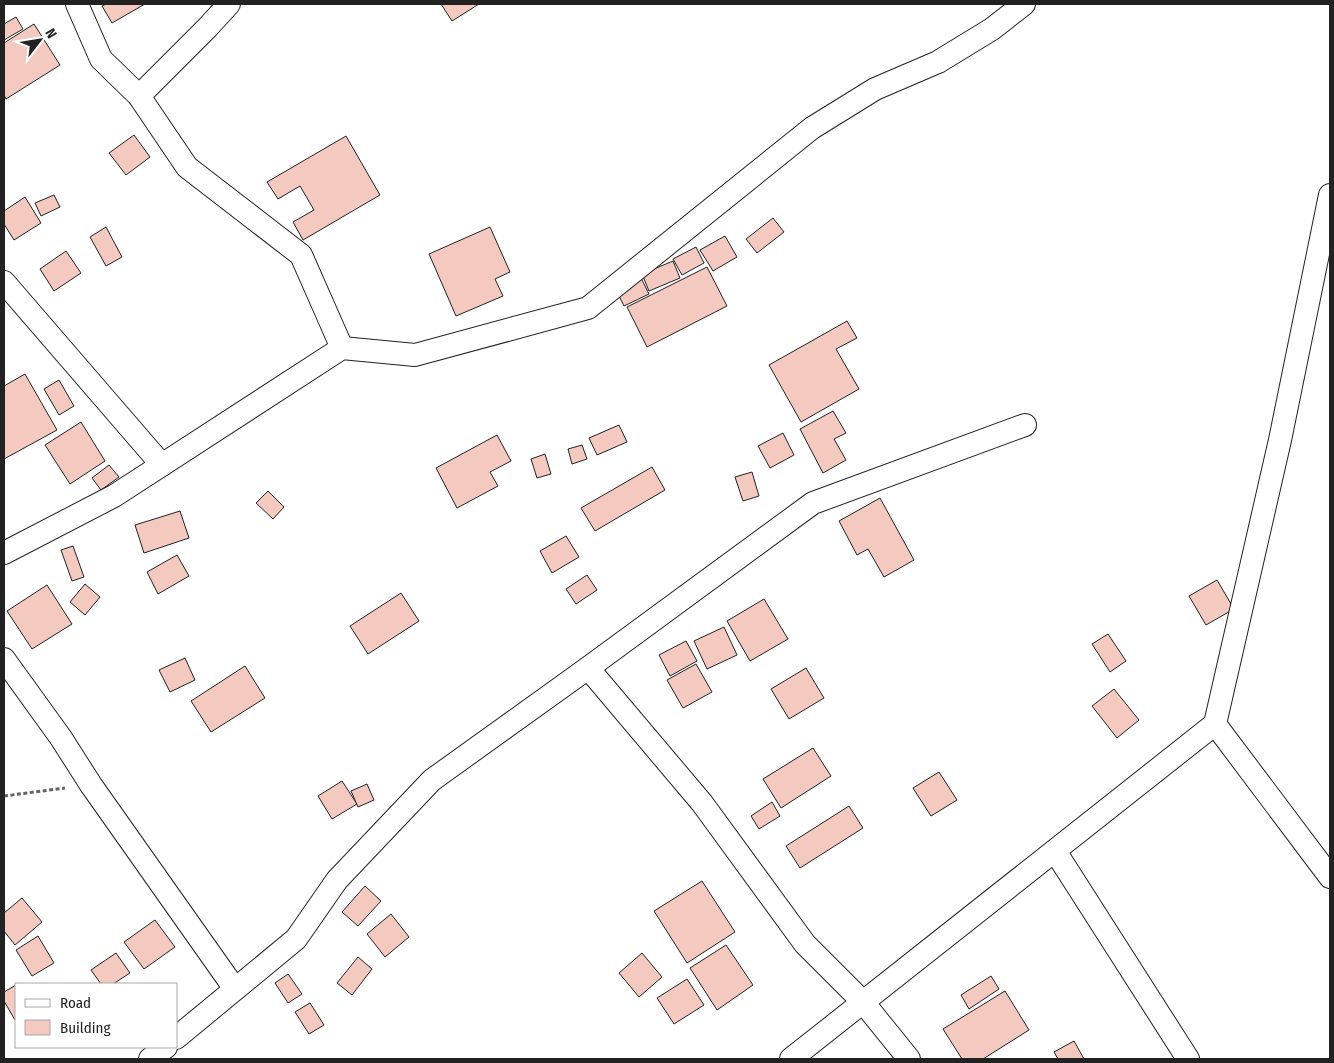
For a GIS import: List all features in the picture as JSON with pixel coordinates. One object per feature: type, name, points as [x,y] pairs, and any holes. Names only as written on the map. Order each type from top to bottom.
[{"type":"street","points":[[77,4],[101,58],[139,96],[187,167],[301,255],[342,348]]},
{"type":"street","points":[[139,96],[229,4]]},
{"type":"street","points":[[4,553],[114,496],[342,348],[415,355],[588,308],[812,128],[876,90],[938,62],[992,29],[1012,6]]},
{"type":"street","points":[[791,1059],[1215,724],[1280,440],[1330,195]]},
{"type":"street","points":[[4,282],[162,465]]},
{"type":"street","points":[[178,1036],[296,939],[337,880],[432,780],[813,503],[1025,425]]},
{"type":"street","points":[[4,659],[235,989]]},
{"type":"street","points":[[588,668],[702,804],[805,944],[863,1002],[909,1059]]},
{"type":"street","points":[[1215,724],[1330,877]]},
{"type":"street","points":[[1055,851],[1188,1059]]},
{"type":"street","points":[[150,1059],[165,1048]]},
{"type":"path","points":[[4,796],[91,785]]},
{"type":"building","points":[[106,4],[145,4],[112,23],[102,6]]},
{"type":"building","points":[[441,4],[479,4],[452,21]]},
{"type":"building","points":[[16,17],[23,29],[4,40],[4,24]]},
{"type":"building","points":[[34,24],[60,65],[6,99],[4,95],[4,43]]},
{"type":"building","points":[[134,135],[150,157],[126,175],[109,153]]},
{"type":"building","points":[[346,136],[380,195],[303,240],[293,222],[314,210],[300,186],[278,199],[267,182]]},
{"type":"building","points":[[54,195],[60,207],[41,216],[35,203]]},
{"type":"building","points":[[25,197],[41,223],[14,240],[4,224],[4,211]]},
{"type":"building","points":[[773,218],[784,232],[757,253],[746,239]]},
{"type":"building","points":[[106,227],[122,257],[106,266],[90,237]]},
{"type":"building","points":[[490,227],[510,272],[495,279],[503,296],[456,316],[429,254]]},
{"type":"building","points":[[725,236],[737,257],[713,271],[700,250]]},
{"type":"building","points":[[696,247],[704,263],[682,275],[673,259]]},
{"type":"building","points":[[66,251],[81,273],[54,291],[40,269]]},
{"type":"building","points":[[673,261],[680,278],[649,291],[642,274]]},
{"type":"building","points":[[707,267],[727,306],[647,347],[627,307]]},
{"type":"building","points":[[640,276],[649,294],[624,306],[615,288]]},
{"type":"building","points":[[847,321],[857,338],[836,349],[859,389],[801,422],[769,365]]},
{"type":"building","points":[[25,374],[57,430],[4,459],[4,386]]},
{"type":"building","points":[[59,380],[74,406],[59,415],[44,389]]},
{"type":"building","points":[[833,411],[846,433],[834,439],[846,460],[823,473],[800,429]]},
{"type":"building","points":[[81,422],[105,461],[70,484],[45,445]]},
{"type":"building","points":[[619,425],[627,442],[597,455],[589,438]]},
{"type":"building","points":[[783,433],[794,455],[770,468],[758,446]]},
{"type":"building","points":[[497,435],[511,461],[490,472],[498,486],[457,508],[436,468]]},
{"type":"building","points":[[582,445],[587,459],[572,464],[568,449]]},
{"type":"building","points":[[545,454],[551,474],[537,478],[531,459]]},
{"type":"building","points":[[109,465],[119,477],[101,490],[92,478]]},
{"type":"building","points":[[652,467],[665,490],[595,531],[581,508]]},
{"type":"building","points":[[752,472],[759,496],[743,501],[735,477]]},
{"type":"building","points":[[268,491],[284,507],[273,519],[256,503]]},
{"type":"building","points":[[880,498],[914,560],[884,577],[868,549],[857,555],[839,521]]},
{"type":"building","points":[[180,511],[189,538],[144,553],[135,525]]},
{"type":"building","points":[[566,536],[579,557],[552,573],[540,551]]},
{"type":"building","points":[[73,546],[84,577],[72,581],[61,550]]},
{"type":"building","points":[[177,555],[189,576],[158,594],[147,572]]},
{"type":"building","points":[[587,575],[597,590],[576,604],[566,589]]},
{"type":"building","points":[[1217,580],[1234,609],[1206,625],[1189,596]]},
{"type":"building","points":[[85,584],[100,597],[85,615],[70,602]]},
{"type":"building","points":[[47,585],[72,624],[32,649],[7,611]]},
{"type":"building","points":[[401,593],[419,621],[368,654],[350,626]]},
{"type":"building","points":[[764,599],[788,639],[750,661],[727,621]]},
{"type":"building","points":[[724,627],[737,655],[707,669],[694,641]]},
{"type":"building","points":[[1108,634],[1126,661],[1110,672],[1092,644]]},
{"type":"building","points":[[686,641],[697,661],[670,676],[659,655]]},
{"type":"building","points":[[185,658],[195,680],[170,692],[159,670]]},
{"type":"building","points":[[696,664],[712,692],[683,708],[667,680]]},
{"type":"building","points":[[245,666],[265,698],[211,732],[191,701]]},
{"type":"building","points":[[806,668],[824,698],[789,719],[771,689]]},
{"type":"building","points":[[1114,689],[1139,720],[1117,738],[1092,706]]},
{"type":"building","points":[[813,748],[831,776],[781,808],[763,779]]},
{"type":"building","points":[[939,772],[957,800],[931,816],[913,788]]},
{"type":"building","points":[[342,781],[357,804],[332,819],[318,796]]},
{"type":"building","points":[[367,784],[374,800],[358,807],[351,791]]},
{"type":"building","points":[[772,802],[780,816],[759,829],[751,816]]},
{"type":"building","points":[[849,806],[863,828],[800,868],[786,846]]},
{"type":"building","points":[[702,881],[735,932],[687,963],[654,911]]},
{"type":"building","points":[[365,886],[381,901],[358,926],[342,912]]},
{"type":"building","points":[[22,898],[42,922],[15,945],[4,931],[4,913]]},
{"type":"building","points":[[391,914],[409,937],[385,957],[367,934]]},
{"type":"building","points":[[155,920],[175,947],[144,969],[124,942]]},
{"type":"building","points":[[38,936],[54,963],[32,976],[16,950]]},
{"type":"building","points":[[726,945],[753,985],[717,1010],[690,968]]},
{"type":"building","points":[[116,953],[130,973],[115,983],[100,983],[91,970]]},
{"type":"building","points":[[642,953],[662,977],[639,997],[619,973]]},
{"type":"building","points":[[358,957],[372,969],[352,995],[337,983]]},
{"type":"building","points":[[288,974],[302,994],[288,1003],[275,983]]},
{"type":"building","points":[[991,976],[999,989],[969,1009],[961,995]]},
{"type":"building","points":[[687,979],[704,1005],[674,1024],[657,998]]},
{"type":"building","points":[[15,986],[15,1020],[4,1001],[4,992]]},
{"type":"building","points":[[1005,991],[1029,1030],[983,1059],[962,1059],[943,1029]]},
{"type":"building","points":[[310,1003],[324,1025],[309,1034],[295,1012]]},
{"type":"building","points":[[1074,1041],[1084,1059],[1058,1059],[1054,1052]]}]
